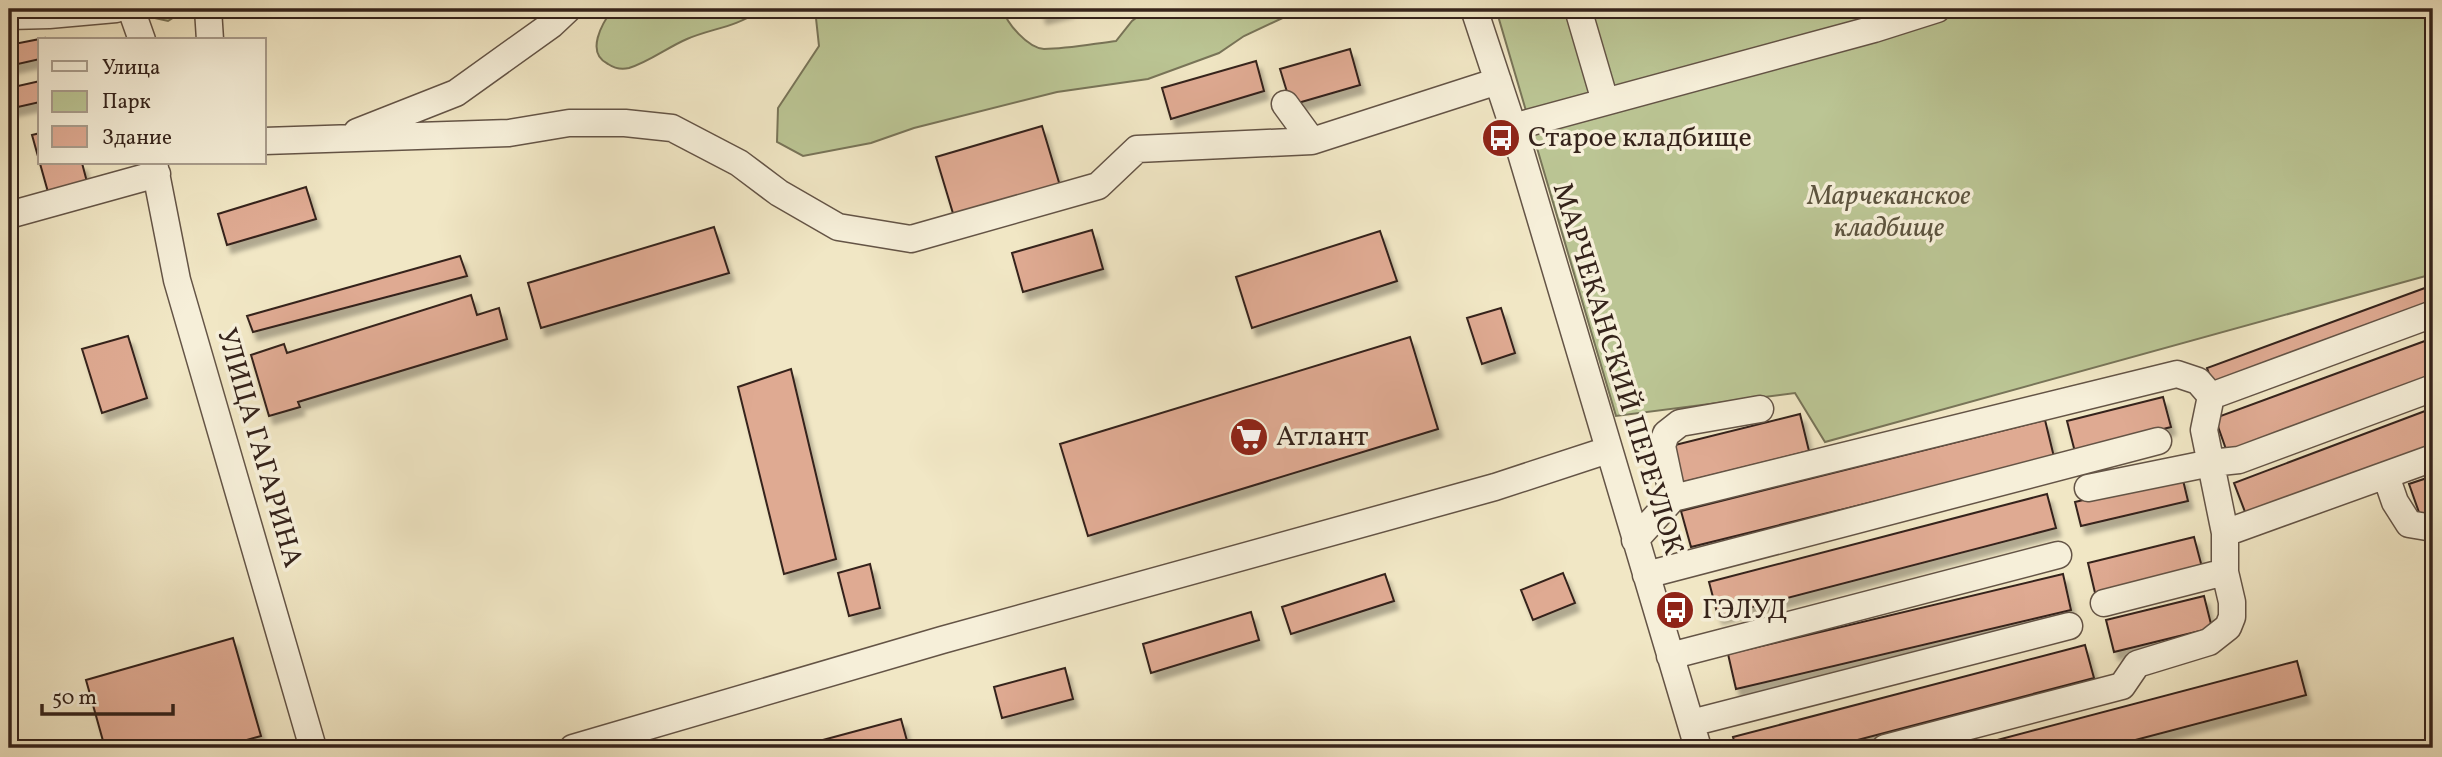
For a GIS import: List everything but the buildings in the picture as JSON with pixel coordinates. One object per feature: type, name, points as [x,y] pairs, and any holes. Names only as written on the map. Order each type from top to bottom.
[{"type":"street","points":[[9,16],[116,9]]},
{"type":"street","points":[[131,9],[141,38]]},
{"type":"street","points":[[208,9],[210,38]]},
{"type":"street","points":[[338,139],[456,93],[551,26],[568,9]]},
{"type":"street","name":"МАРЧЕКАНСКИЙ ПЕРЕУЛОК","points":[[1474,9],[1513,127],[1694,736]]},
{"type":"street","points":[[1578,9],[1605,102]]},
{"type":"street","points":[[1513,127],[1874,29],[1937,9]]},
{"type":"street","points":[[266,141],[509,134],[569,122],[625,123],[672,128],[739,163],[779,193],[838,227],[911,239],[1098,186],[1137,149],[1312,141],[1498,81]]},
{"type":"street","points":[[1285,104],[1312,141]]},
{"type":"street","points":[[9,215],[156,169]]},
{"type":"street","name":"УЛИЦА ГАГАРИНА","points":[[156,169],[177,280],[313,748]]},
{"type":"street","points":[[2211,396],[2433,314]]},
{"type":"street","points":[[1635,540],[1673,498],[2177,374],[2198,381],[2211,396]]},
{"type":"street","points":[[2088,488],[2211,463],[2239,460],[2433,388]]},
{"type":"street","points":[[1885,748],[2122,686],[2137,664],[2209,642],[2228,627],[2232,617],[2232,603],[2225,572],[2225,533],[2204,430],[2211,396]]},
{"type":"street","points":[[1673,498],[1662,446],[1666,434],[1680,423],[1760,409]]},
{"type":"street","points":[[1646,575],[2158,441]]},
{"type":"street","points":[[573,748],[942,640],[1494,487],[1608,450]]},
{"type":"street","points":[[2225,533],[2433,458]]},
{"type":"street","points":[[2386,475],[2395,502],[2409,524],[2433,528]]},
{"type":"street","points":[[1670,656],[2058,555]]},
{"type":"street","points":[[2104,603],[2225,572]]},
{"type":"street","points":[[1694,736],[2069,626]]},
{"type":"green space","points":[[143,9],[182,9],[168,21],[155,18]]},
{"type":"green space","points":[[613,9],[757,9],[757,12],[740,21],[687,39],[644,62],[623,69],[608,64],[598,53],[598,38]]},
{"type":"green space","points":[[815,9],[1003,9],[1008,21],[1019,34],[1031,44],[1044,49],[1116,41],[1132,21],[1148,9],[1302,9],[1244,36],[1219,53],[1148,79],[1057,92],[914,128],[871,143],[803,156],[777,142],[778,108],[819,46]]},
{"type":"green space","name":"Марчеканское кладбище","points":[[1496,9],[2433,9],[2433,274],[1825,442],[1795,393],[1616,416]]},
{"type":"place","name":"Старое кладбище","points":[[1501,138]]},
{"type":"place","name":"Атлант","points":[[1249,437]]},
{"type":"place","name":"ГЭЛУД","points":[[1675,610]]}]
